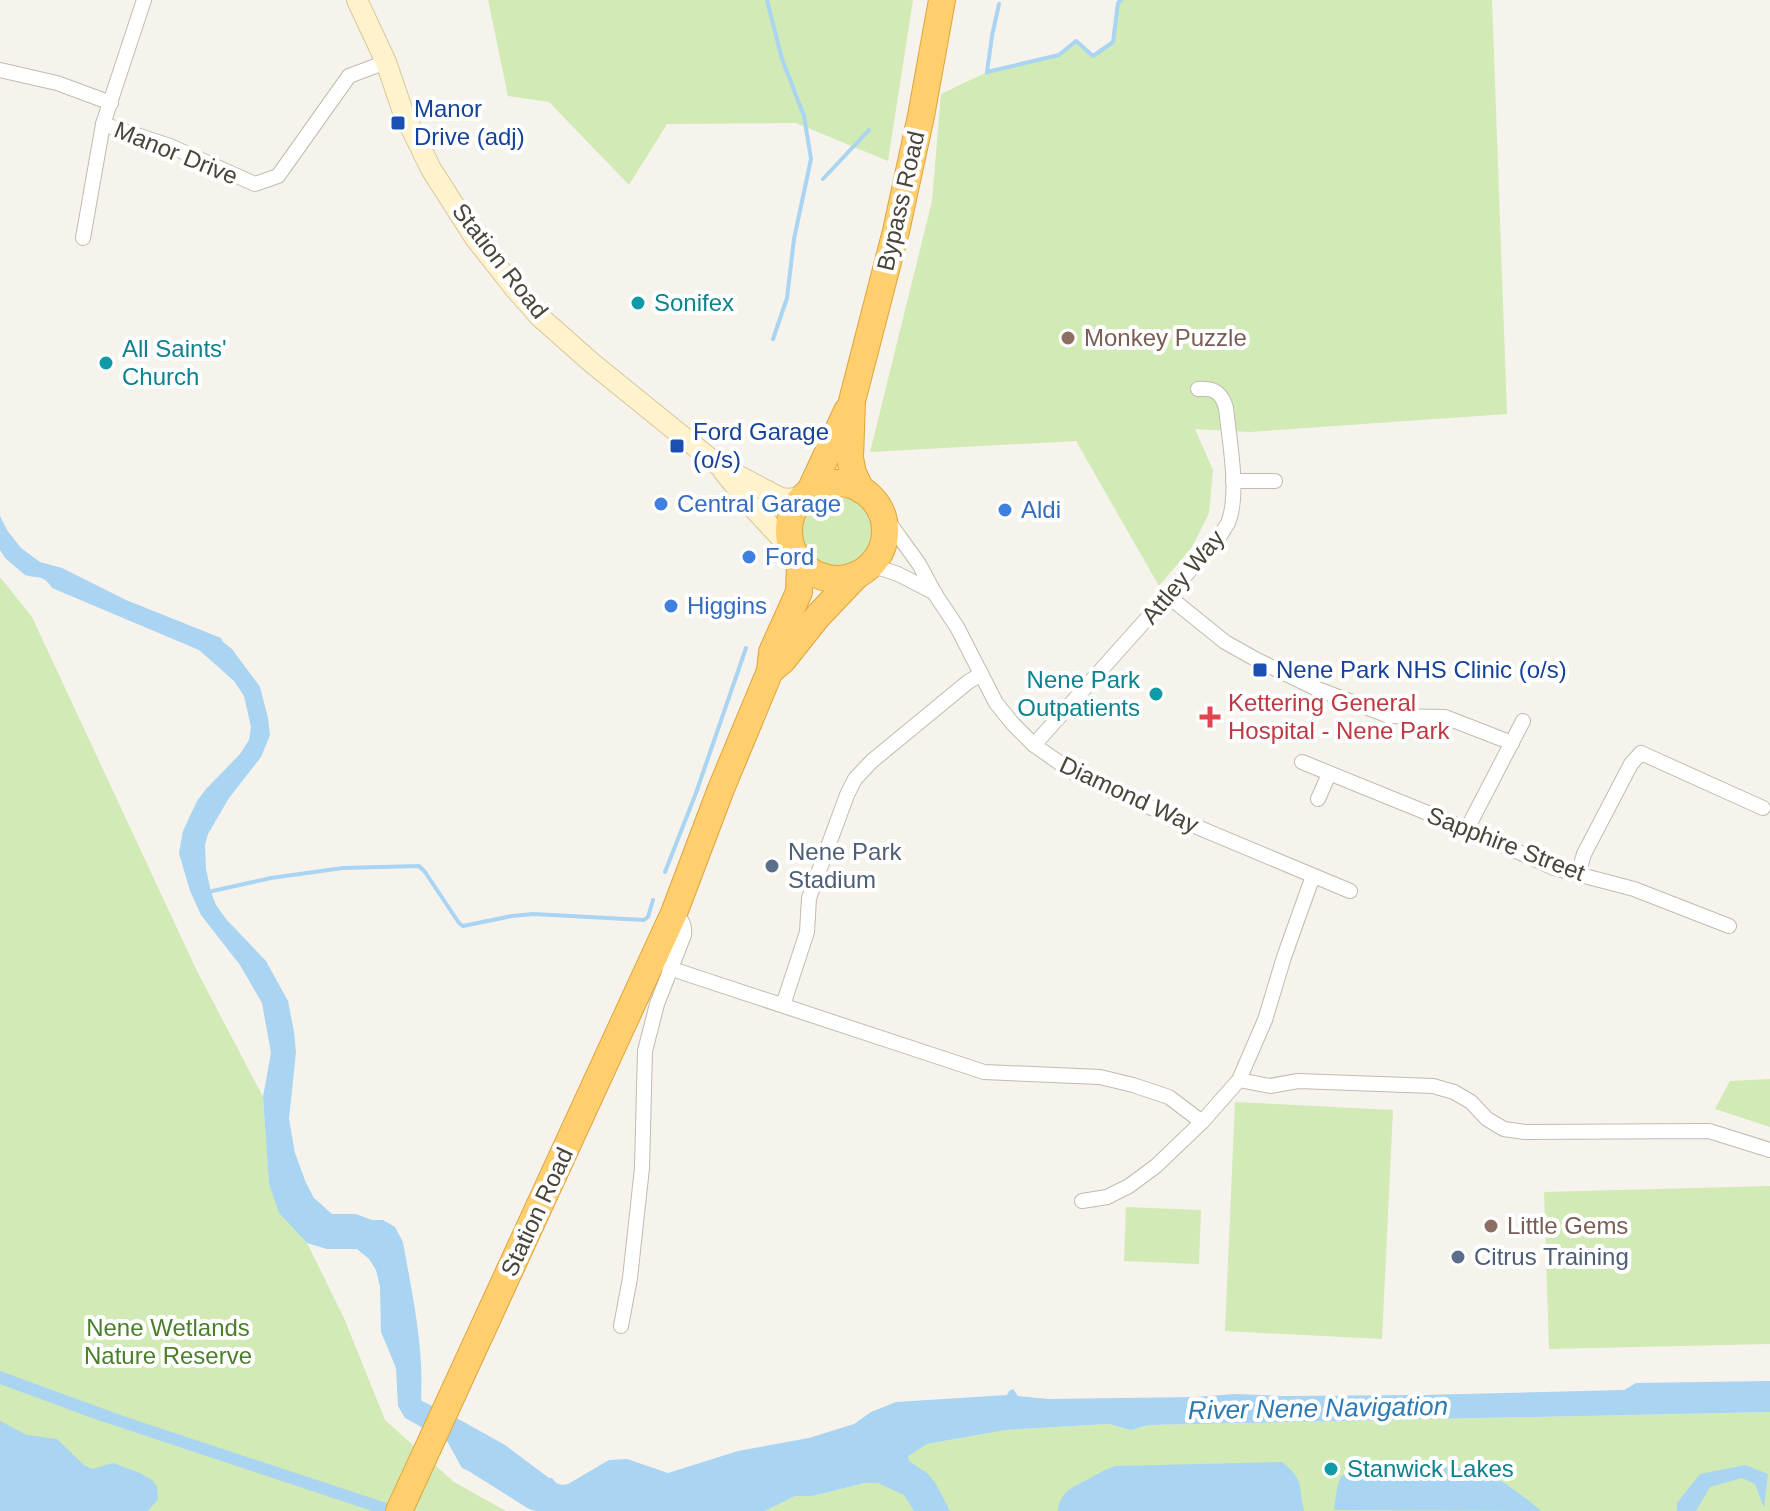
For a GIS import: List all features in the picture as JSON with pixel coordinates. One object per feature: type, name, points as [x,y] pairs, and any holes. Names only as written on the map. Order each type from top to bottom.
[{"type":"highway","name":"Bypass Road","points":[[861,490],[850,458],[852,401],[896,231],[942,0]]},
{"type":"highway","name":"Bypass Road","points":[[807,494],[852,401]]},
{"type":"highway","points":[[832,483],[847,484],[872,499],[883,518],[885,535],[880,551],[864,569],[844,578],[830,578],[816,574],[797,557],[790,539],[790,524],[794,509],[807,494],[832,483]]},
{"type":"highway","name":"Station Road","points":[[399,1511],[674,913],[770,671],[772,652],[799,592],[797,557]]},
{"type":"highway","name":"Station Road","points":[[770,671],[864,569]]},
{"type":"main road","name":"Station Road","points":[[357,0],[386,62],[403,112],[431,169],[475,238],[540,317],[718,465],[781,498],[807,494]]},
{"type":"main road","name":"Station Road","points":[[718,465],[797,557]]},
{"type":"street","points":[[83,238],[103,124],[144,0]]},
{"type":"street","name":"Manor Drive","points":[[103,124],[170,146],[255,184],[278,176],[349,76],[386,62]]},
{"type":"street","points":[[0,70],[57,83],[111,103]]},
{"type":"street","name":"Attley Way","points":[[1034,745],[1218,539],[1228,523],[1233,481],[1223,398],[1217,391],[1198,389]]},
{"type":"street","points":[[1233,481],[1275,481]]},
{"type":"street","name":"Diamond Way","points":[[880,510],[919,564],[957,627],[996,703],[1034,745],[1074,773],[1116,793],[1350,891]]},
{"type":"street","name":"Diamond Way","points":[[864,569],[898,574],[935,594]]},
{"type":"street","points":[[1168,596],[1236,648],[1343,700],[1389,716],[1445,717],[1512,743]]},
{"type":"street","points":[[783,1005],[807,932],[809,898],[855,779],[872,761],[981,674]]},
{"type":"street","points":[[1467,829],[1523,721]]},
{"type":"street","points":[[1578,874],[1584,854],[1611,802],[1631,764],[1641,753],[1763,808]]},
{"type":"street","name":"Sapphire Street","points":[[1302,762],[1554,868],[1634,889],[1729,926]]},
{"type":"street","points":[[1318,799],[1329,774]]},
{"type":"street","points":[[1082,1201],[1107,1197],[1129,1186],[1156,1166],[1202,1122],[1239,1080],[1265,1020],[1313,876]]},
{"type":"street","name":"Station Road","points":[[621,1326],[630,1278],[642,1168],[645,1051],[657,1004],[685,928],[674,913]]},
{"type":"street","points":[[669,968],[984,1072],[1100,1077],[1133,1085],[1169,1097],[1202,1122]]},
{"type":"street","points":[[1239,1080],[1270,1086],[1298,1081],[1433,1086],[1454,1092],[1471,1102],[1487,1119],[1504,1129],[1525,1132],[1709,1131],[1770,1150]]},
{"type":"green space","points":[[488,0],[913,0],[888,161],[796,123],[667,124],[629,185],[549,102],[508,96]]},
{"type":"green space","points":[[1121,0],[1492,0],[1507,414],[1250,432],[1195,429],[1213,470],[1209,513],[1192,547],[1159,586],[1076,441],[870,452],[932,201],[941,94],[987,72],[1059,55],[1076,41],[1094,56],[1113,42]]},
{"type":"green space","points":[[837,496],[863,506],[873,532],[863,558],[837,568],[811,558],[801,532],[811,506]]},
{"type":"green space","name":"Nene Wetlands Nature Reserve","points":[[0,577],[32,617],[196,969],[263,1097],[269,1184],[279,1213],[307,1243],[344,1318],[385,1420],[454,1482],[506,1511],[0,1511]]},
{"type":"green space","points":[[1770,1079],[1770,1127],[1715,1109],[1730,1081]]},
{"type":"green space","points":[[1235,1102],[1393,1110],[1382,1339],[1225,1331]]},
{"type":"green space","points":[[1770,1186],[1770,1344],[1549,1349],[1544,1192]]},
{"type":"green space","points":[[1126,1207],[1201,1210],[1199,1264],[1124,1261]]},
{"type":"green space","name":"Stanwick Lakes","points":[[1770,1412],[1770,1511],[765,1511],[795,1496],[812,1496],[865,1483],[878,1483],[907,1456],[927,1444],[1005,1430],[1109,1424],[1131,1430],[1149,1425]]},
{"type":"water","name":"River Nene Navigation","points":[[0,516],[21,548],[40,562],[62,568],[126,600],[221,638],[260,687],[270,735],[261,757],[229,798],[208,834],[206,869],[216,905],[266,961],[288,1001],[296,1052],[289,1119],[295,1153],[306,1183],[314,1198],[332,1214],[356,1214],[383,1220],[395,1227],[403,1242],[419,1339],[422,1401],[505,1445],[556,1483],[568,1484],[609,1460],[627,1459],[668,1473],[738,1451],[809,1438],[854,1424],[871,1412],[896,1402],[1007,1395],[1013,1389],[1018,1396],[1048,1399],[1624,1390],[1636,1383],[1770,1381],[1770,1412],[1149,1425],[1131,1430],[1109,1424],[1005,1430],[927,1444],[908,1456],[909,1461],[928,1474],[936,1484],[950,1511],[914,1511],[904,1495],[878,1483],[865,1483],[812,1496],[795,1496],[765,1511],[529,1509],[462,1468],[447,1441],[405,1418],[398,1406],[396,1368],[381,1332],[380,1287],[376,1270],[369,1259],[357,1249],[327,1249],[307,1243],[279,1213],[269,1184],[263,1097],[271,1053],[262,1003],[240,965],[201,915],[179,853],[183,831],[197,801],[249,740],[251,727],[244,696],[234,681],[199,650],[52,588],[43,579],[25,575],[0,550]]},
{"type":"water","points":[[0,1371],[126,1417],[411,1511],[372,1511],[92,1418],[0,1384]]},
{"type":"water","points":[[0,1421],[27,1435],[57,1439],[85,1466],[93,1469],[113,1463],[140,1473],[157,1487],[158,1499],[148,1511],[0,1511]]},
{"type":"water","points":[[1282,1462],[1297,1479],[1304,1511],[1058,1511],[1062,1498],[1070,1490],[1116,1466]]},
{"type":"water","points":[[1745,1465],[1768,1474],[1764,1508],[1755,1484],[1742,1478],[1710,1487],[1696,1511],[1677,1511],[1677,1503],[1700,1474]]},
{"type":"water","points":[[1426,1467],[1484,1471],[1541,1511],[1334,1510],[1341,1476],[1352,1472]]},
{"type":"waterway","points":[[767,0],[782,59],[804,116],[811,159],[794,239],[787,298],[773,339]]},
{"type":"waterway","points":[[999,4],[987,72],[1059,55],[1076,41],[1093,56],[1113,42],[1121,0]]},
{"type":"waterway","points":[[823,179],[869,130]]},
{"type":"waterway","points":[[665,872],[746,648]]},
{"type":"waterway","points":[[208,892],[271,878],[343,868],[419,866],[463,926],[533,914],[644,920],[648,917],[653,900]]},
{"type":"place","name":"Manor Drive (adj)","points":[[398,123]]},
{"type":"place","name":"Sonifex","points":[[638,303]]},
{"type":"place","name":"Monkey Puzzle","points":[[1068,338]]},
{"type":"place","name":"All Saints' Church","points":[[106,363]]},
{"type":"place","name":"Ford Garage (o/s)","points":[[677,446]]},
{"type":"place","name":"Central Garage","points":[[661,504]]},
{"type":"place","name":"Aldi","points":[[1005,510]]},
{"type":"place","name":"Ford","points":[[749,557]]},
{"type":"place","name":"Higgins","points":[[671,606]]},
{"type":"place","name":"Nene Park NHS Clinic (o/s)","points":[[1260,670]]},
{"type":"place","name":"Nene Park Outpatients","points":[[1156,694]]},
{"type":"place","name":"Kettering General Hospital - Nene Park","points":[[1210,717]]},
{"type":"place","name":"Nene Park Stadium","points":[[772,866]]},
{"type":"place","name":"Little Gems","points":[[1491,1226]]},
{"type":"place","name":"Citrus Training","points":[[1458,1257]]},
{"type":"place","name":"Stanwick Lakes","points":[[1331,1469]]}]
